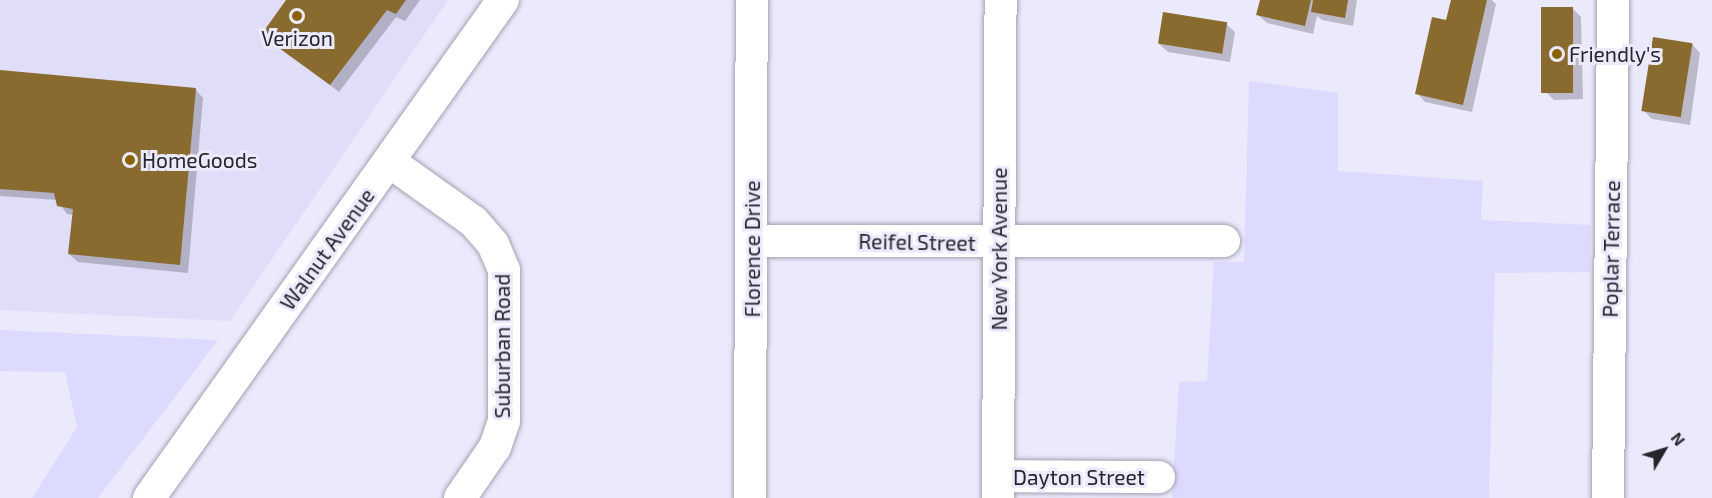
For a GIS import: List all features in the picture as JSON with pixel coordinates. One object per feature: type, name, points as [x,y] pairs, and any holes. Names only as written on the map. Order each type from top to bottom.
[{"type":"street","name":"Walnut Avenue","points":[[149,498],[503,0]]},
{"type":"street","name":"Florence Drive","points":[[750,498],[753,241],[752,0]]},
{"type":"street","name":"New York Avenue","points":[[998,487],[1001,0]]},
{"type":"street","name":"Poplar Terrace","points":[[1608,498],[1613,0]]},
{"type":"street","name":"Suburban Road","points":[[390,162],[484,232],[504,270],[504,421],[495,447],[460,498]]},
{"type":"street","name":"Reifel Street","points":[[753,241],[999,243],[1224,241]]},
{"type":"street","name":"Dayton Street","points":[[998,487],[1159,477]]},
{"type":"shaded area","points":[[0,0],[448,0],[230,321],[0,310]]},
{"type":"shaded area","points":[[1249,81],[1338,93],[1338,171],[1483,181],[1481,220],[1591,225],[1590,272],[1495,273],[1489,498],[1172,498],[1179,382],[1207,381],[1214,262],[1244,262]]},
{"type":"shaded area","points":[[0,330],[218,340],[98,498],[32,498],[77,427],[65,372],[0,371]]},
{"type":"building","points":[[286,0],[406,0],[396,14],[387,10],[330,85],[261,35]]},
{"type":"building","points":[[1260,0],[1311,0],[1305,26],[1256,15]]},
{"type":"building","points":[[1313,0],[1348,0],[1345,18],[1311,12]]},
{"type":"building","points":[[1451,0],[1487,0],[1463,105],[1415,94],[1432,17],[1446,20]]},
{"type":"building","points":[[1541,7],[1573,7],[1573,93],[1541,93]]},
{"type":"building","points":[[1163,12],[1227,22],[1222,54],[1158,44]]},
{"type":"building","points":[[1653,37],[1693,43],[1681,117],[1641,111]]},
{"type":"building","points":[[0,70],[196,88],[180,265],[68,254],[73,209],[57,206],[54,193],[0,189]]},
{"type":"place","name":"Verizon","points":[[297,16]]},
{"type":"place","name":"Friendly's","points":[[1557,54]]},
{"type":"place","name":"HomeGoods","points":[[130,160]]}]
